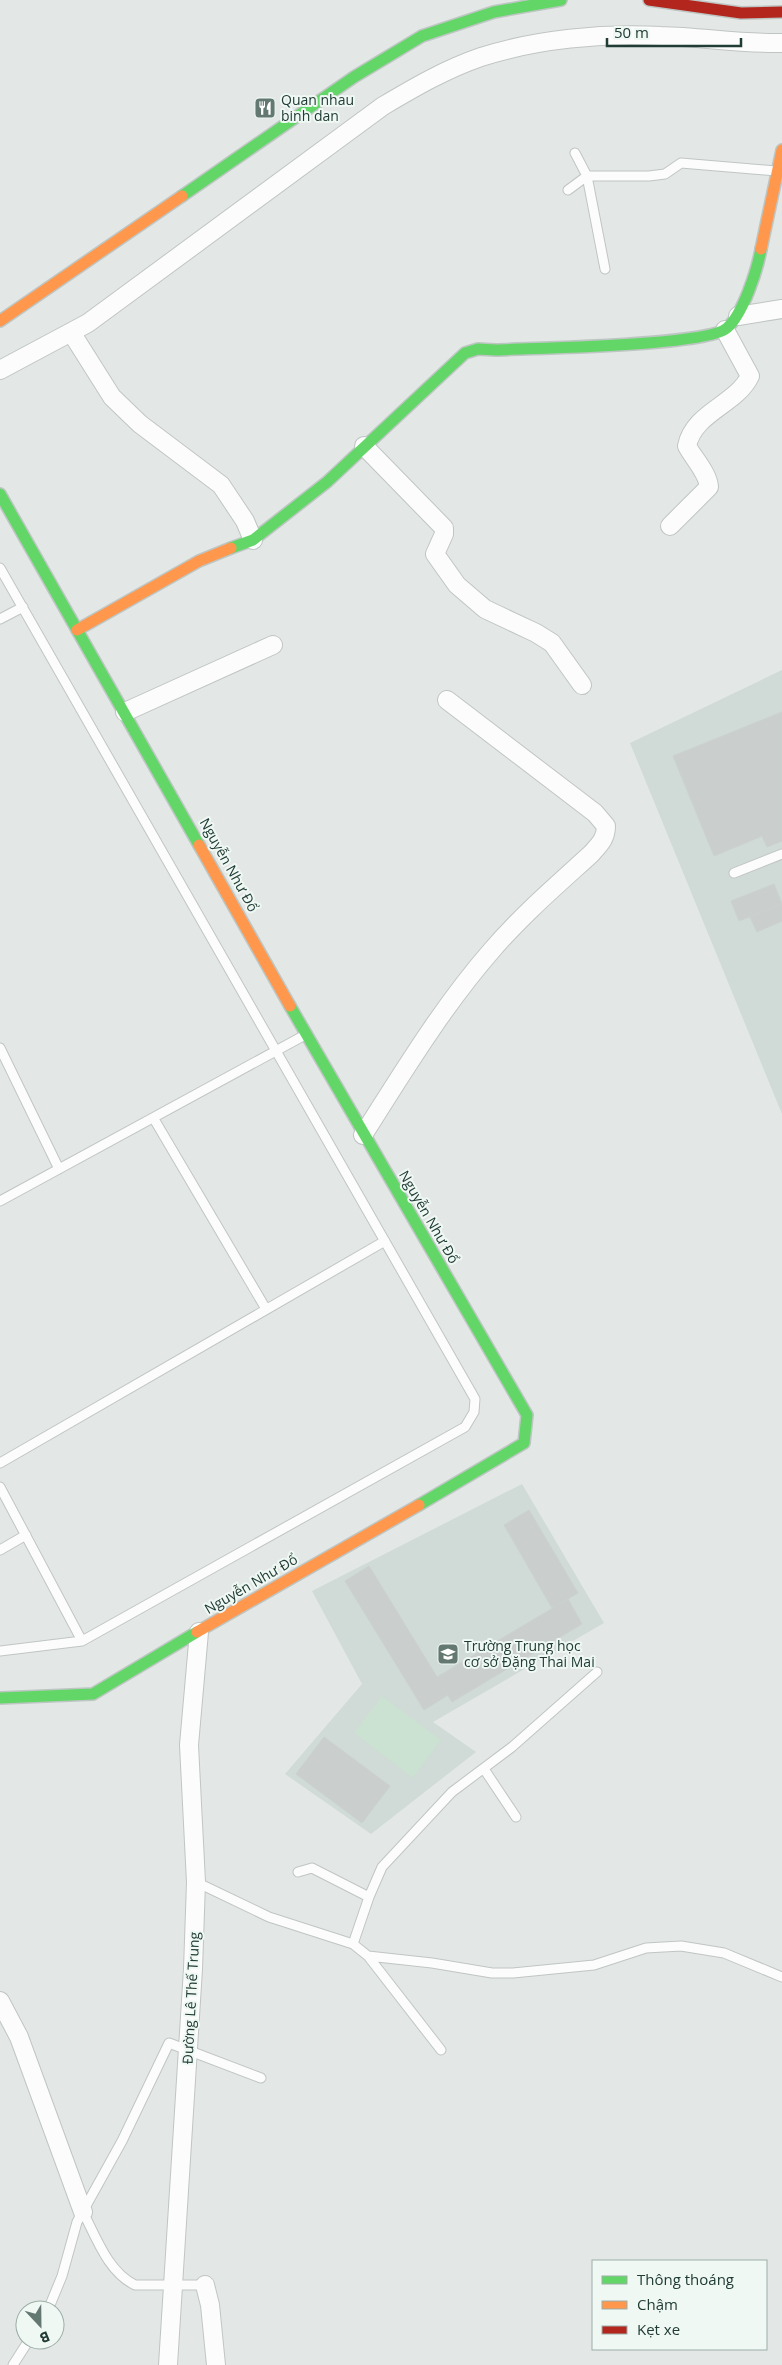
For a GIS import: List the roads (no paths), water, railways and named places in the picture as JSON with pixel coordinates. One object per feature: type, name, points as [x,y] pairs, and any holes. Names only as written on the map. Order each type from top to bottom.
[{"type":"street","points":[[0,321],[354,77],[422,36],[494,12],[561,0]]},
{"type":"street","points":[[649,0],[741,13],[782,12]]},
{"type":"street","points":[[0,370],[88,323],[383,106],[430,78],[453,68],[511,48],[589,37],[660,36],[753,44],[782,43]]},
{"type":"street","points":[[77,630],[199,561],[253,540],[327,482],[465,353],[478,348],[496,350],[689,340],[725,330],[738,316],[760,255],[776,171],[782,150]]},
{"type":"street","points":[[738,316],[782,310]]},
{"type":"street","points":[[670,526],[710,487],[708,478],[697,464],[687,446],[690,433],[714,410],[746,386],[750,376],[725,330]]},
{"type":"street","points":[[71,332],[112,397],[140,424],[221,485],[245,521],[253,540]]},
{"type":"street","points":[[364,446],[444,528],[444,534],[435,554],[457,585],[485,609],[536,632],[552,643],[582,685]]},
{"type":"street","name":"Nguyễn Như Đổ","points":[[0,494],[363,1135],[527,1415],[524,1443],[501,1458],[93,1694],[0,1698]]},
{"type":"street","points":[[125,712],[273,644]]},
{"type":"street","points":[[363,1135],[411,1060],[475,971],[515,925],[591,854],[606,834],[606,826],[595,812],[447,700]]},
{"type":"street","name":"Đường Lê Thế Trung","points":[[168,2365],[189,2051],[196,1882],[190,1745],[198,1632]]},
{"type":"street","points":[[0,2001],[25,2052],[83,2212]]},
{"type":"street","points":[[205,2285],[210,2305],[216,2365]]},
{"type":"lane","points":[[575,153],[587,176],[605,269]]},
{"type":"lane","points":[[568,190],[587,176],[649,176],[665,174],[681,163],[776,171]]},
{"type":"lane","points":[[0,568],[475,1399],[474,1412],[465,1427],[82,1641],[0,1650]]},
{"type":"lane","points":[[0,619],[23,607]]},
{"type":"lane","points":[[734,873],[782,854]]},
{"type":"lane","points":[[0,1201],[154,1119],[307,1034]]},
{"type":"lane","points":[[0,1048],[59,1169]]},
{"type":"lane","points":[[154,1119],[266,1309]]},
{"type":"lane","points":[[0,1463],[385,1241]]},
{"type":"lane","points":[[0,1487],[82,1641]]},
{"type":"lane","points":[[0,1550],[26,1535]]},
{"type":"lane","points":[[352,1944],[382,1867],[452,1792],[512,1747],[597,1672]]},
{"type":"lane","points":[[484,1769],[516,1817]]},
{"type":"lane","points":[[298,1872],[312,1868],[369,1897]]},
{"type":"lane","points":[[196,1882],[270,1917],[352,1944],[368,1956],[441,2050]]},
{"type":"lane","points":[[368,1956],[432,1963],[492,1973],[513,1973],[594,1965],[646,1948],[681,1946],[724,1953],[782,1977]]},
{"type":"lane","points":[[52,2300],[62,2276],[77,2222],[122,2141],[169,2043],[261,2078]]},
{"type":"lane","points":[[83,2212],[107,2258],[125,2280],[135,2285],[205,2285]]},
{"type":"lane","points":[[13,2365],[23,2350]]},
{"type":"place","name":"Quan nhau binh dan","points":[[265,108]]},
{"type":"place","name":"Trường Trung học cơ sở Đặng Thai Mai","points":[[448,1654]]}]
